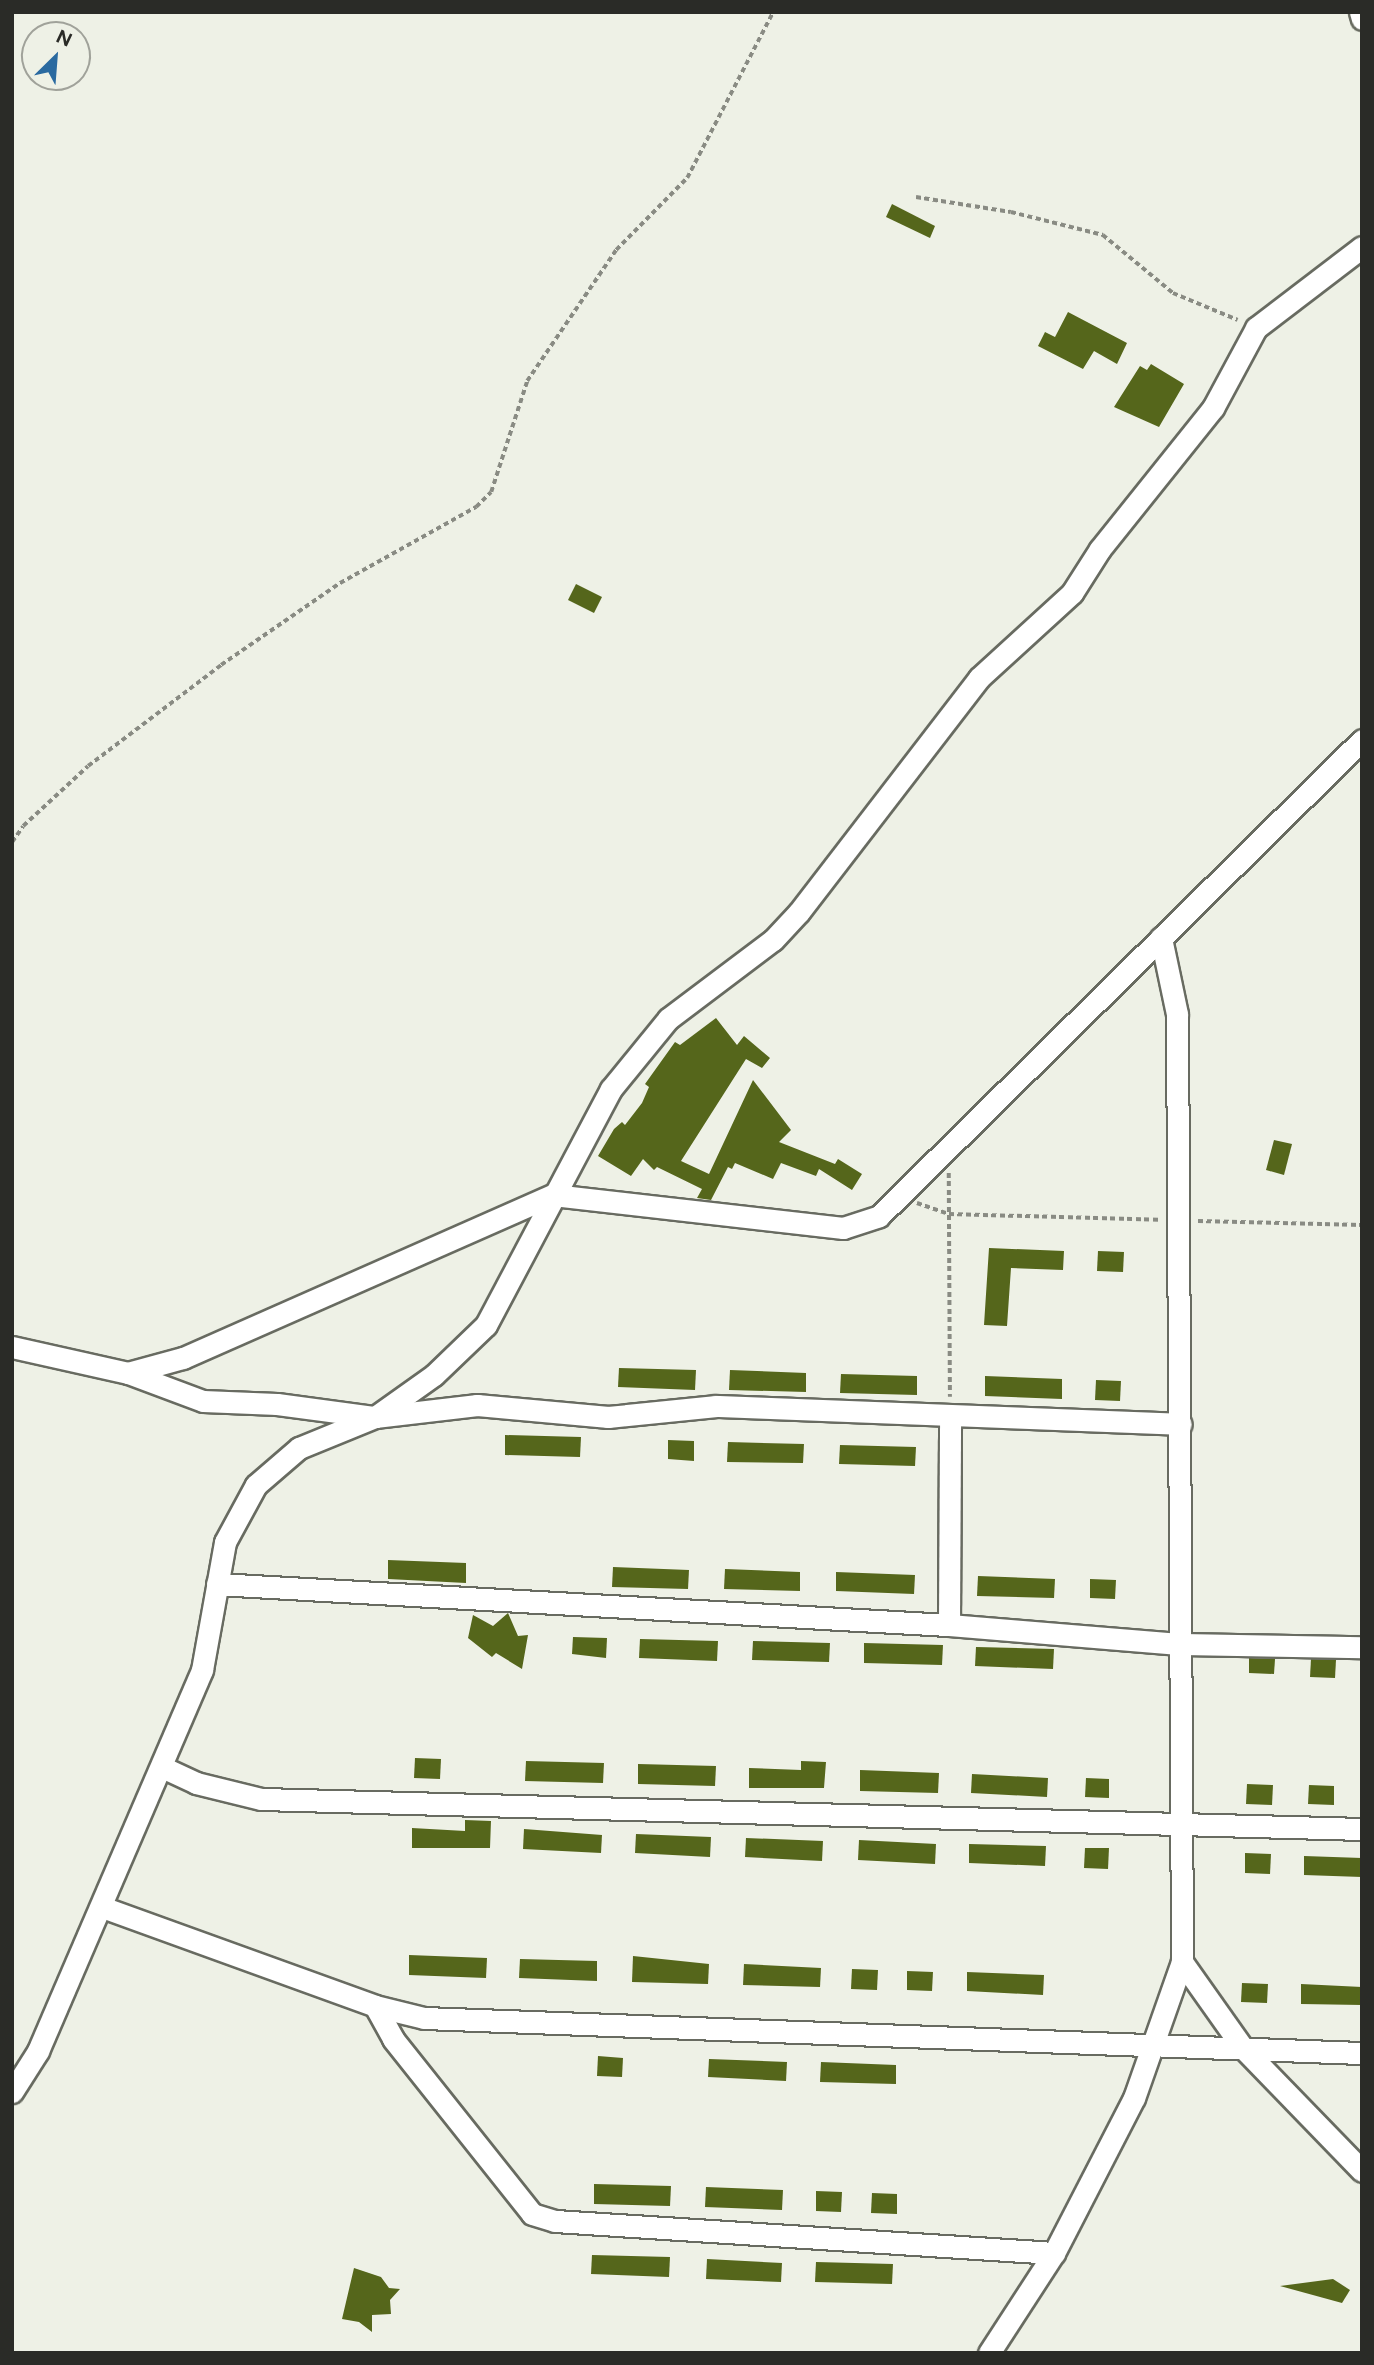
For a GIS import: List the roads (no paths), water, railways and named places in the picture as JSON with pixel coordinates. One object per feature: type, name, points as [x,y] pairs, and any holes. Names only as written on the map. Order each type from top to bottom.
[{"type":"street","points":[[1360,12],[1362,19]]},
{"type":"street","points":[[12,2092],[38,2051],[202,1671],[226,1542],[256,1485],[299,1448],[375,1417],[435,1375],[486,1325],[611,1089],[668,1019],[782,931],[979,678],[1072,593],[1100,549],[1213,408],[1256,328],[1362,247]]},
{"type":"street","points":[[128,1373],[183,1358],[553,1195],[843,1228],[879,1216],[1362,740]]},
{"type":"street","points":[[989,2353],[1054,2253],[1134,2098],[1182,1962],[1177,1014],[1161,938]]},
{"type":"street","points":[[12,1346],[128,1373],[203,1401],[277,1404],[375,1417],[477,1405],[608,1417],[716,1406],[1181,1424]]},
{"type":"street","points":[[949,1625],[950,1416]]},
{"type":"street","points":[[217,1584],[949,1625],[1182,1644],[1362,1647]]},
{"type":"street","points":[[162,1767],[196,1783],[261,1798],[1362,1829]]},
{"type":"street","points":[[102,1907],[375,2006],[424,2018],[1362,2053]]},
{"type":"street","points":[[1182,1962],[1243,2048],[1362,2171]]},
{"type":"street","points":[[375,2006],[394,2039],[532,2214],[555,2221],[1054,2253]]}]
